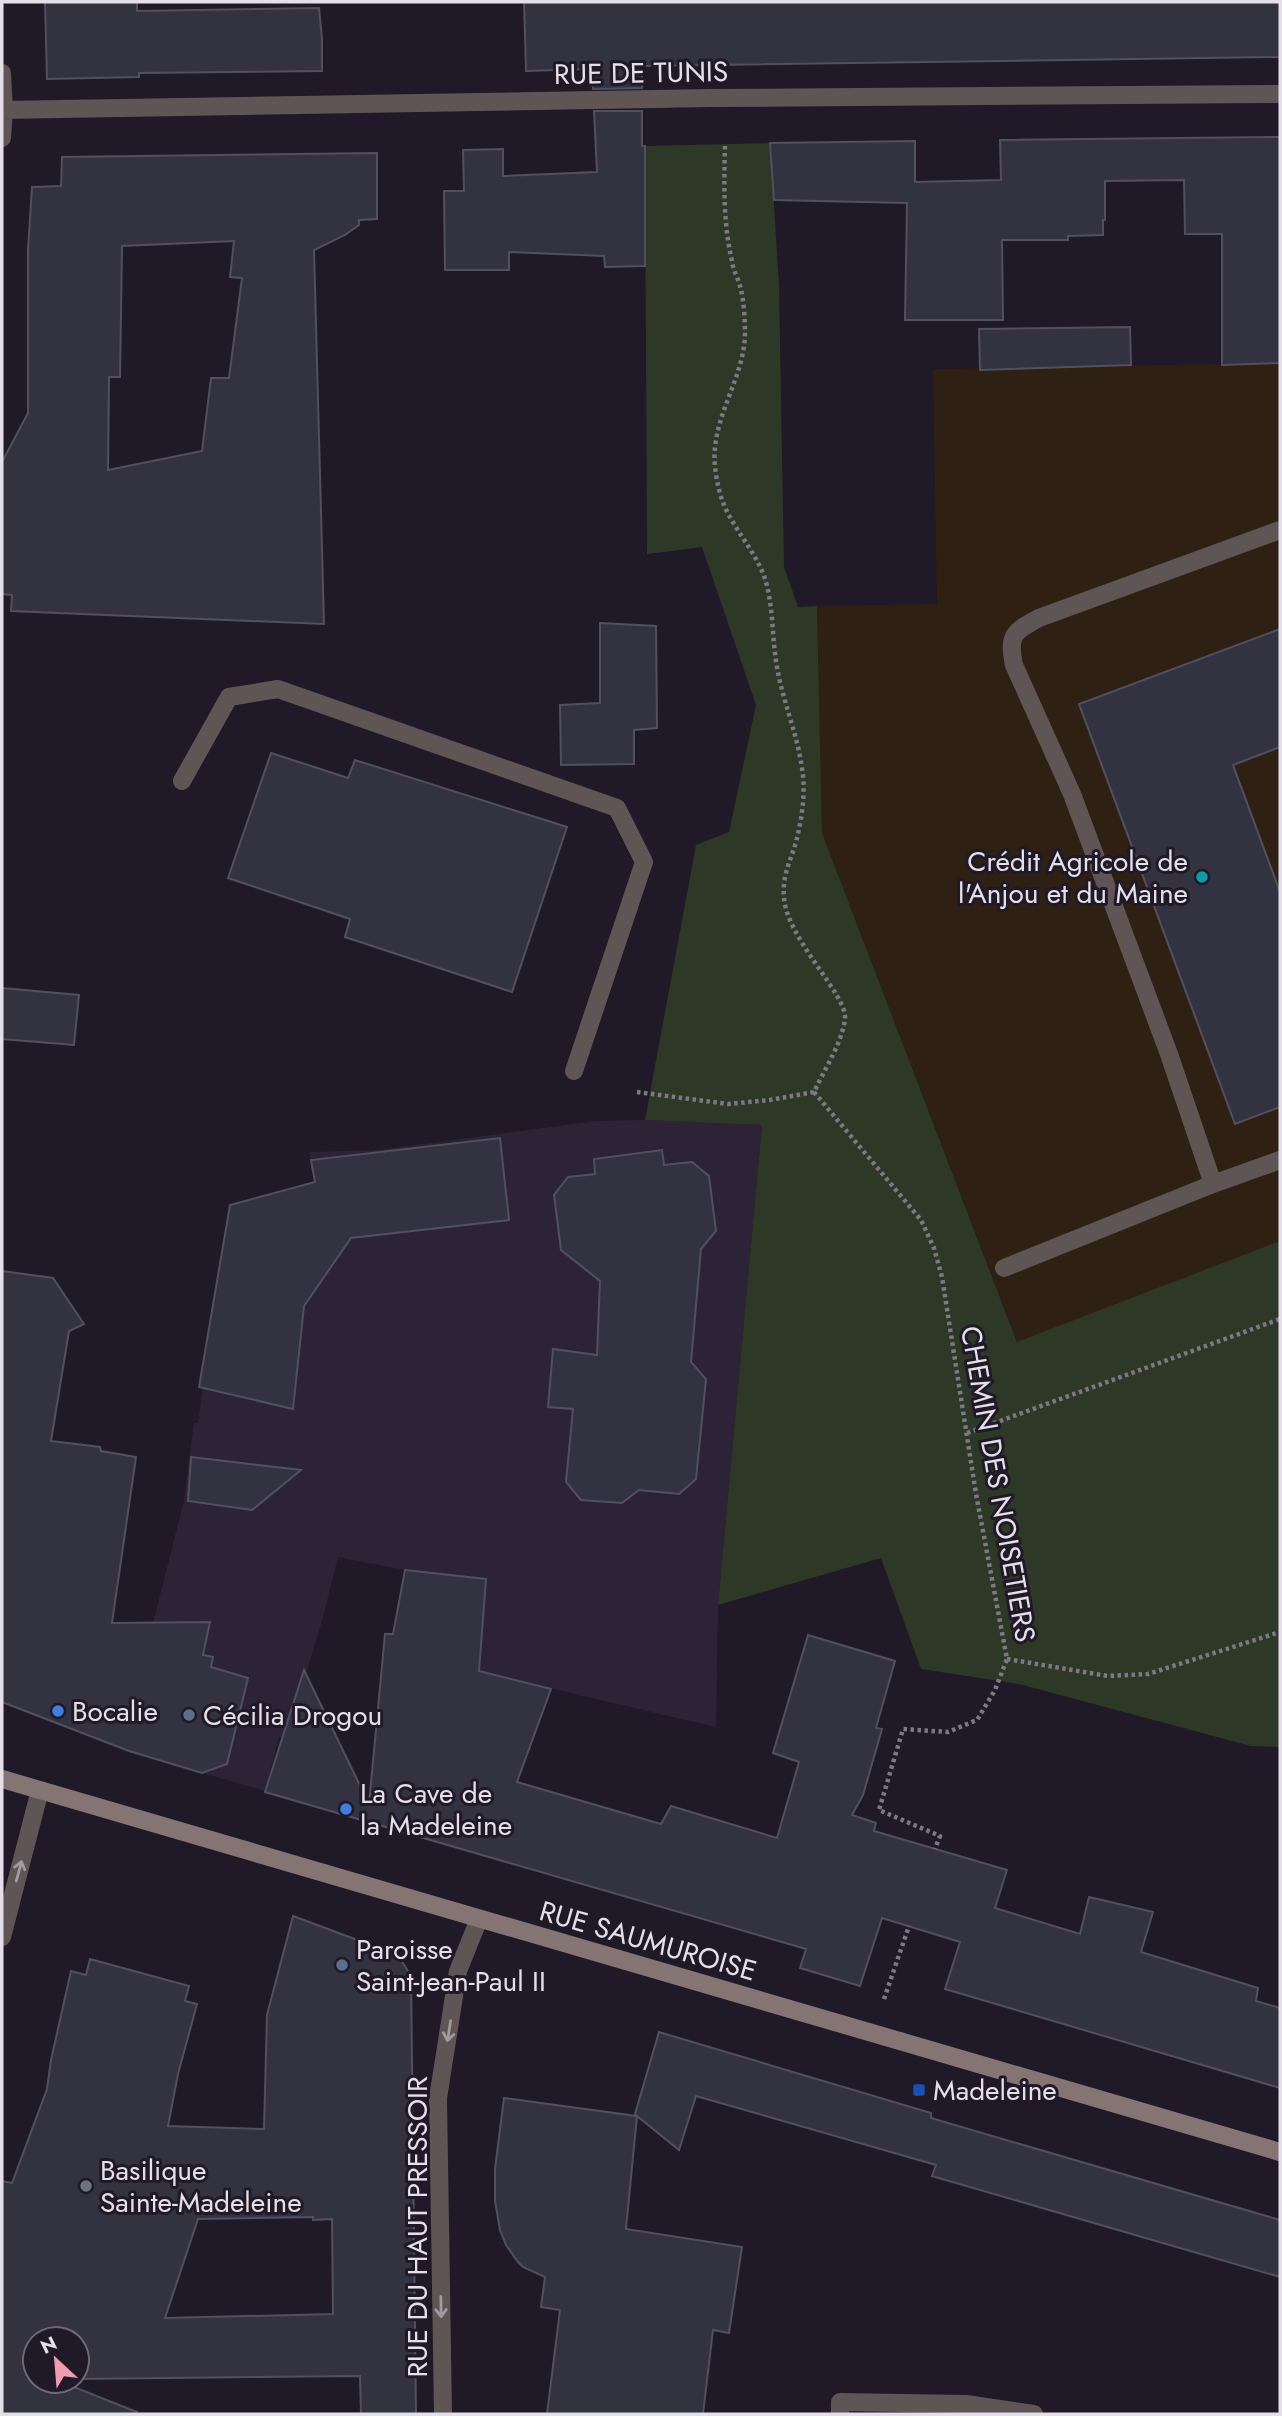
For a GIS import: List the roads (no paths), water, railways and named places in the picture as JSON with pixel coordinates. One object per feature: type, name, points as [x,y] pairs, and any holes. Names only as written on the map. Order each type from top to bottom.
[{"type":"main road","name":"RUE SAUMUROISE","points":[[2,1779],[1280,2152]]},
{"type":"street","points":[[2,73],[2,138]]},
{"type":"street","name":"RUE DE TUNIS","points":[[3,110],[699,98],[1280,94]]},
{"type":"street","points":[[1213,1184],[1169,1054],[1072,794],[1014,665],[1010,645],[1018,629],[1039,618],[1280,530]]},
{"type":"street","points":[[182,781],[229,697],[278,689],[617,808],[644,862],[574,1071]]},
{"type":"street","points":[[1004,1268],[1280,1160]]},
{"type":"street","points":[[2,1937],[40,1790]]},
{"type":"street","name":"RUE DU HAUT PRESSOIR","points":[[443,2414],[438,2098],[458,1971],[479,1919]]},
{"type":"street","points":[[840,2414],[840,2402],[1034,2414]]},
{"type":"place","name":"Crédit Agricole de l'Anjou et du Maine","points":[[1202,877]]},
{"type":"place","name":"Bocalie","points":[[58,1711]]},
{"type":"place","name":"Cécilia Drogou","points":[[189,1715]]},
{"type":"place","name":"La Cave de la Madeleine","points":[[346,1809]]},
{"type":"place","name":"Paroisse Saint-Jean-Paul II","points":[[342,1965]]},
{"type":"place","name":"Madeleine","points":[[919,2090]]},
{"type":"place","name":"Basilique Sainte-Madeleine","points":[[86,2186]]}]
